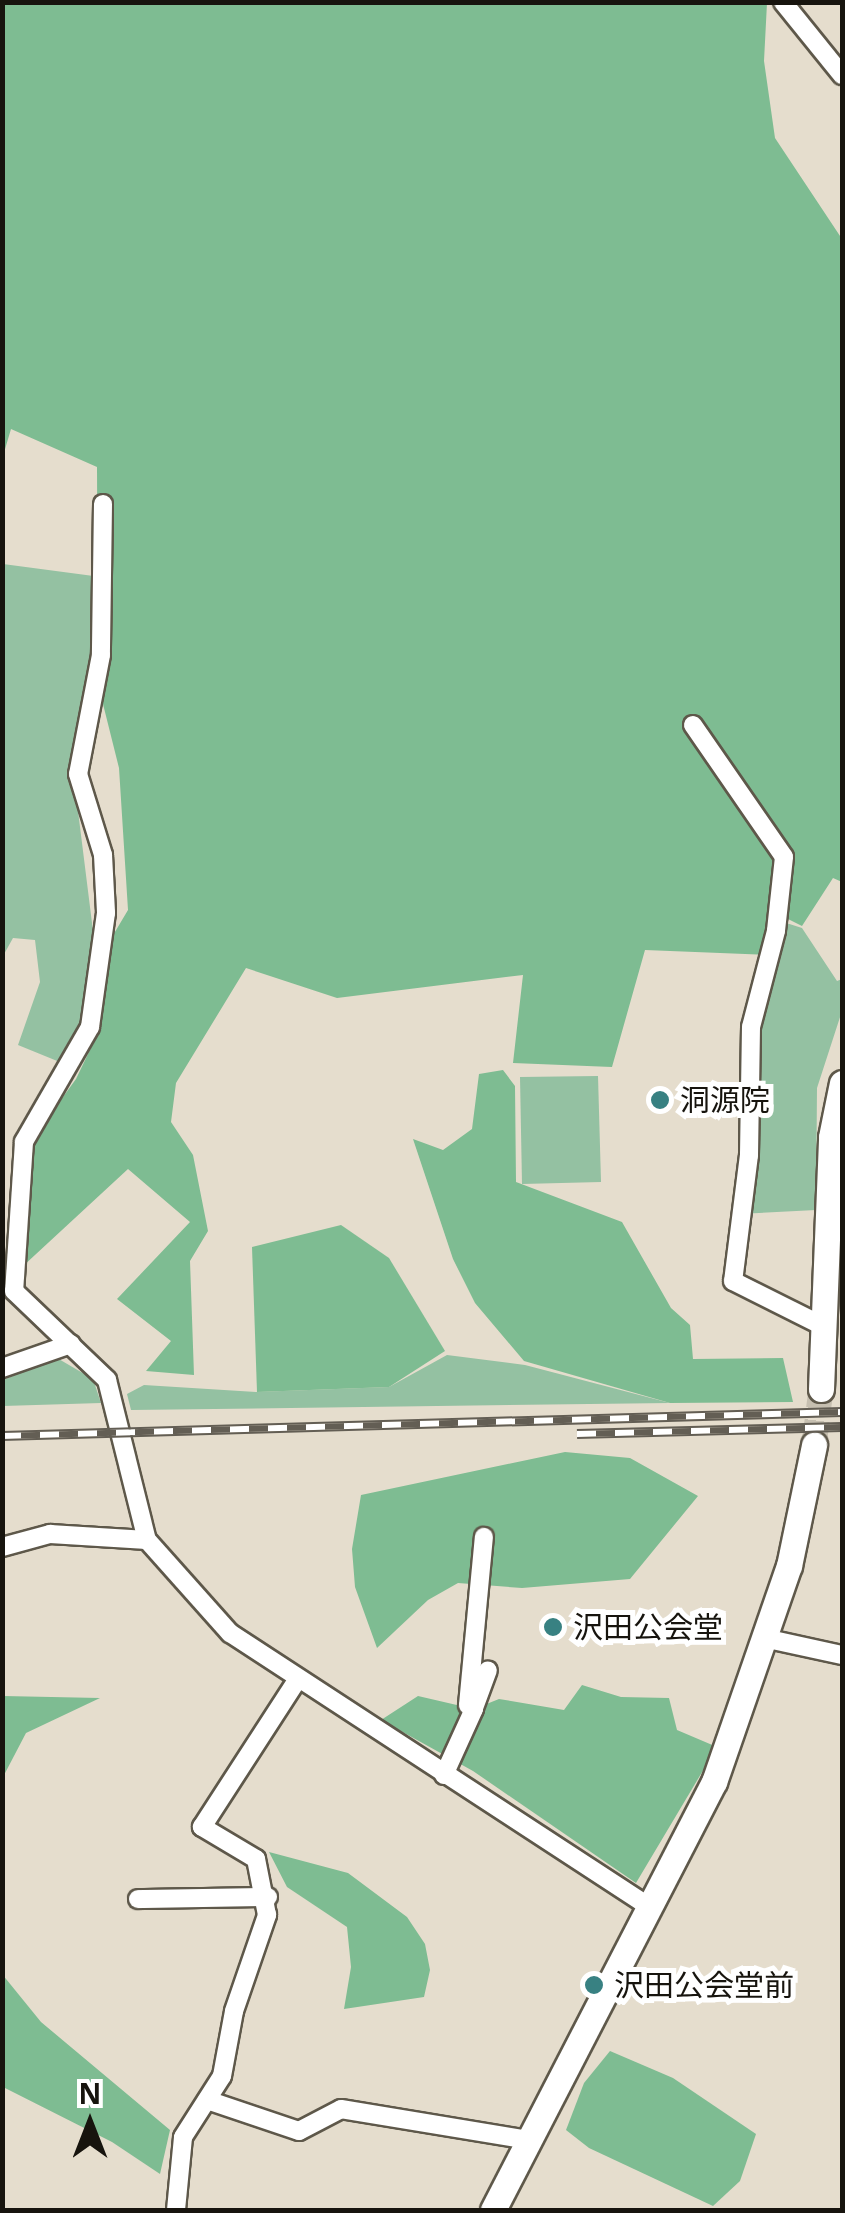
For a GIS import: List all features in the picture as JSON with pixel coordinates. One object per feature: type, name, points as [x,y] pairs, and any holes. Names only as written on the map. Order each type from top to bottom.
[{"type":"main road","points":[[822,1389],[831,1137],[842,1083]]},
{"type":"main road","points":[[493,2210],[714,1782],[789,1566],[814,1445]]},
{"type":"street","points":[[783,2],[842,75]]},
{"type":"street","points":[[103,504],[101,655],[78,774],[103,855],[106,913],[90,1027],[24,1142],[14,1291],[106,1380],[147,1540],[230,1633],[651,1908]]},
{"type":"street","points":[[693,725],[784,857],[776,931],[751,1027],[749,1155],[732,1281],[825,1327]]},
{"type":"street","points":[[2,1368],[71,1344]]},
{"type":"street","points":[[2,1548],[50,1534],[147,1540]]},
{"type":"street","points":[[444,1775],[465,1698],[484,1537]]},
{"type":"street","points":[[764,1638],[842,1655]]},
{"type":"street","points":[[465,1698],[488,1670]]},
{"type":"street","points":[[176,2210],[183,2136],[222,2076],[234,2010],[261,1946],[268,1897],[256,1858],[202,1827],[298,1680]]},
{"type":"street","points":[[138,1899],[268,1897]]},
{"type":"street","points":[[207,2100],[299,2130],[341,2109],[528,2140]]},
{"type":"green space","points":[[3,3],[767,3],[764,61],[775,138],[842,239],[842,882],[833,878],[802,926],[780,915],[768,955],[645,950],[612,1067],[513,1063],[523,975],[337,998],[246,968],[176,1083],[171,1122],[193,1155],[208,1231],[190,1261],[194,1375],[146,1371],[171,1341],[117,1299],[190,1222],[128,1169],[22,1267],[31,1141],[76,1079],[99,1031],[106,947],[128,910],[119,768],[98,684],[97,467],[11,429],[3,456]]},
{"type":"green space","points":[[3,564],[101,577],[98,684],[72,763],[95,947],[84,1029],[67,1065],[18,1045],[40,982],[35,940],[13,938],[3,956]]},
{"type":"green space","points":[[780,921],[802,928],[837,981],[842,979],[842,1011],[817,1088],[816,1210],[739,1214],[752,1023]]},
{"type":"green space","points":[[503,1070],[515,1086],[516,1182],[622,1222],[671,1308],[690,1325],[693,1359],[783,1358],[793,1402],[670,1403],[524,1361],[475,1303],[453,1259],[413,1139],[443,1150],[472,1129],[479,1074]]},
{"type":"green space","points":[[598,1076],[601,1182],[522,1184],[520,1077]]},
{"type":"green space","points":[[341,1225],[389,1258],[445,1351],[389,1387],[257,1392],[252,1247]]},
{"type":"green space","points":[[447,1355],[525,1365],[670,1403],[131,1410],[127,1394],[144,1385],[256,1392],[389,1387]]},
{"type":"green space","points":[[57,1358],[93,1379],[101,1403],[3,1406],[3,1380]]},
{"type":"green space","points":[[565,1452],[630,1458],[698,1496],[630,1579],[522,1588],[458,1583],[428,1600],[377,1648],[355,1587],[352,1549],[361,1495]]},
{"type":"green space","points":[[582,1685],[621,1697],[669,1698],[677,1730],[717,1747],[636,1883],[473,1771],[381,1720],[418,1696],[474,1709],[499,1699],[564,1710]]},
{"type":"green space","points":[[3,1696],[100,1698],[26,1733],[3,1777]]},
{"type":"green space","points":[[269,1852],[348,1873],[407,1917],[425,1944],[430,1970],[424,1997],[344,2009],[351,1967],[347,1927],[287,1887]]},
{"type":"green space","points":[[2,1974],[41,2022],[170,2130],[160,2174],[112,2142],[3,2087]]},
{"type":"green space","points":[[610,2051],[673,2078],[756,2134],[740,2181],[713,2206],[589,2148],[566,2130],[584,2083]]},
{"type":"tunnel","points":[[814,1445],[821,1389]]},
{"type":"railway","points":[[2,1436],[842,1412]]},
{"type":"railway","points":[[577,1434],[842,1427]]},
{"type":"place","name":"洞源院","points":[[660,1100]]},
{"type":"place","name":"沢田公会堂","points":[[553,1627]]},
{"type":"place","name":"沢田公会堂前","points":[[594,1985]]}]
